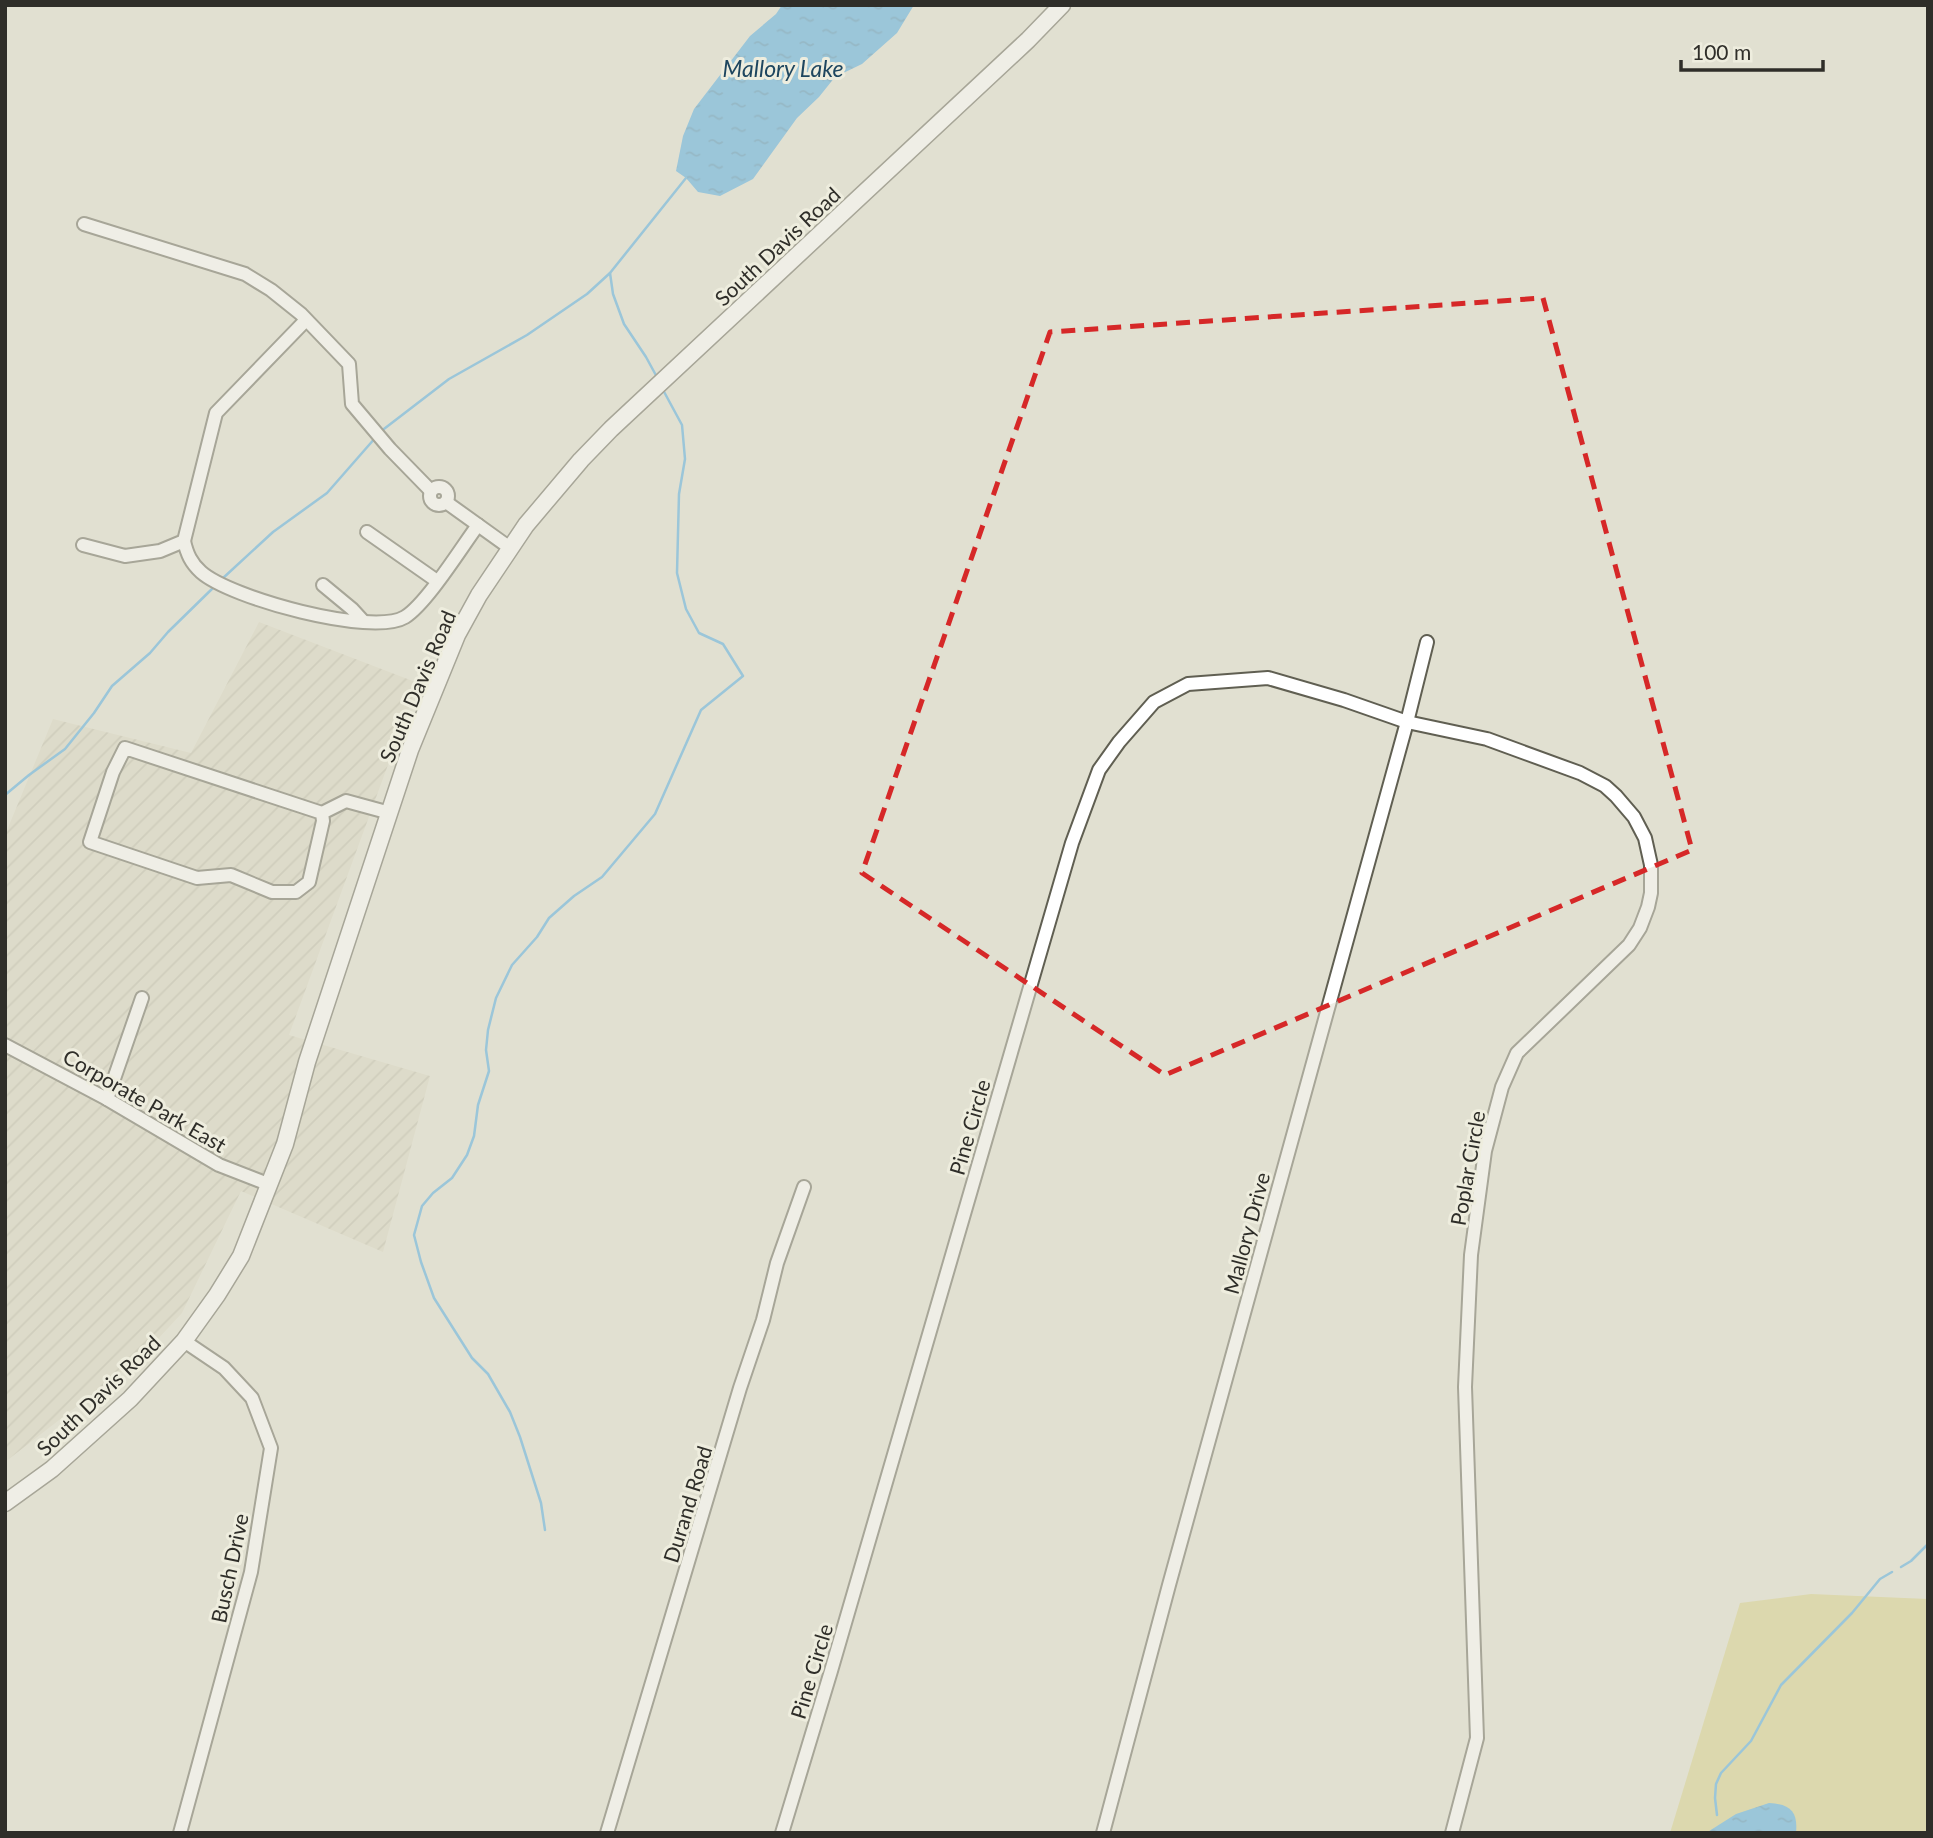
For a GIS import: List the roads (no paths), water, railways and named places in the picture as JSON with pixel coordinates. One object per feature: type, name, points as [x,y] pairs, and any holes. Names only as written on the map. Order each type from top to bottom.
[{"type":"main road","name":"South Davis Road","points":[[5,1503],[52,1469],[130,1399],[184,1341],[241,1256],[285,1144],[307,1062],[410,750],[457,635],[510,548],[553,491],[611,429],[1009,58],[1062,5]]},
{"type":"street","points":[[84,224],[245,274],[271,290],[306,320],[349,364],[352,404],[390,449],[431,491],[430,497],[435,504],[446,502],[510,548]]},
{"type":"street","points":[[306,320],[216,413],[184,541],[188,558],[203,574],[227,587],[309,614],[386,623],[405,617],[425,598],[478,525]]},
{"type":"street","points":[[367,532],[437,581]]},
{"type":"street","points":[[83,545],[125,556],[160,551],[184,541]]},
{"type":"street","points":[[323,585],[363,621]]},
{"type":"street","name":"Mallory Drive","points":[[1103,1833],[1427,642]]},
{"type":"street","name":"Pine Circle","points":[[782,1833],[1072,843],[1099,770],[1154,702],[1188,684],[1268,678],[1386,713],[1407,722]]},
{"type":"street","name":"Poplar Circle","points":[[1407,722],[1487,739],[1593,779],[1616,796],[1634,817],[1645,838],[1651,865],[1651,893],[1637,933],[1629,945],[1517,1053],[1502,1087],[1485,1151],[1471,1255],[1465,1387],[1477,1738],[1452,1833]]},
{"type":"street","points":[[322,813],[323,821],[309,882],[296,892],[272,892],[231,875],[197,878],[90,842],[113,772],[125,748],[322,813],[346,801],[390,813]]},
{"type":"street","points":[[107,1099],[142,998]]},
{"type":"street","name":"Corporate Park East","points":[[5,1045],[107,1099],[219,1165],[268,1184]]},
{"type":"street","name":"Durand Road","points":[[607,1833],[740,1388],[763,1320],[777,1263],[804,1187]]},
{"type":"street","name":"Busch Drive","points":[[180,1833],[251,1572],[271,1448],[252,1398],[224,1368],[184,1341]]},
{"type":"water","name":"Mallory Lake","points":[[782,5],[914,5],[897,33],[862,64],[835,77],[797,118],[753,179],[720,196],[698,192],[676,171],[683,136],[694,109],[750,36],[776,14]]},
{"type":"water","points":[[1769,1803],[1783,1805],[1791,1810],[1796,1820],[1796,1833],[1706,1833],[1736,1814]]},
{"type":"waterway","points":[[380,432],[449,379],[527,335],[587,294],[610,273],[686,178]]},
{"type":"waterway","points":[[610,273],[613,294],[624,324],[658,379]]},
{"type":"waterway","points":[[545,1530],[541,1503],[510,1412],[488,1374],[472,1358],[434,1298],[414,1235],[422,1206],[452,1178],[467,1155],[474,1136],[478,1105],[489,1071],[486,1050],[488,1030],[496,998],[512,965],[537,937],[549,918],[574,896],[602,877],[655,814],[701,710],[743,676],[723,644],[699,633],[686,609],[677,573],[679,494],[685,459],[682,425],[662,388]]},
{"type":"waterway","points":[[222,579],[273,532],[327,493],[376,437]]},
{"type":"waterway","points":[[5,795],[65,749],[112,686],[150,653],[215,586]]},
{"type":"waterway","points":[[1901,1567],[1928,1544]]},
{"type":"waterway","points":[[1717,1815],[1716,1784],[1721,1773],[1751,1741],[1781,1685],[1852,1613],[1880,1579],[1892,1572]]}]
